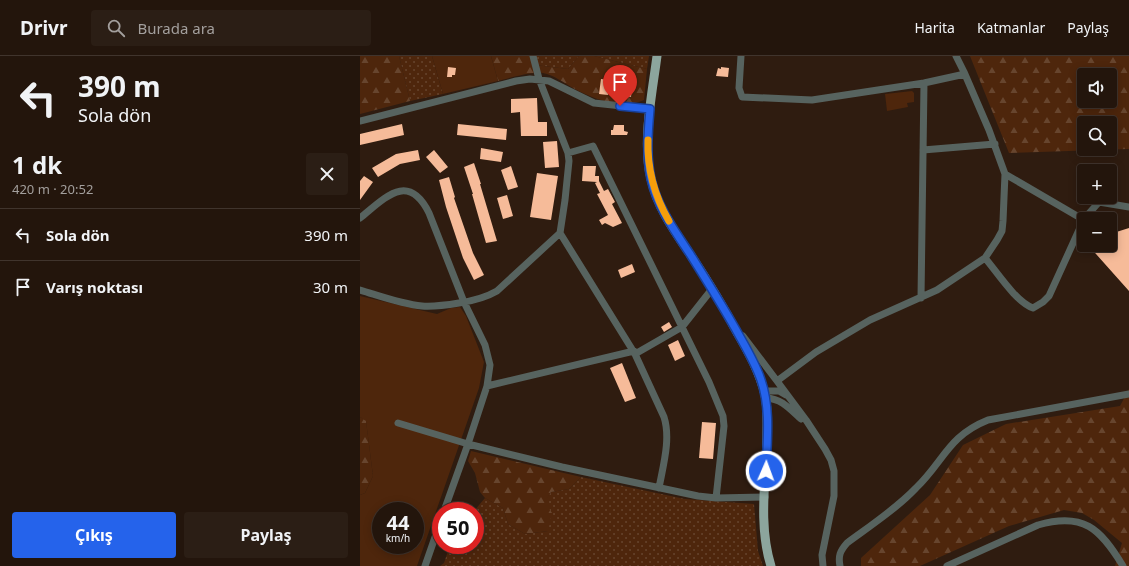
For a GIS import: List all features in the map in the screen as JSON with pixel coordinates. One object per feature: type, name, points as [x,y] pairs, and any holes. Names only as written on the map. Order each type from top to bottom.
[{"type":"main road","points":[[657,56],[650,109],[648,159],[651,179],[662,209],[732,322],[755,366],[765,394],[767,422],[765,534],[771,566]]},
{"type":"street","points":[[360,290],[421,306],[464,302],[485,297],[497,290],[560,233],[566,200],[568,153],[539,79],[533,56]]},
{"type":"street","points":[[741,56],[739,88],[742,97],[812,100],[924,84],[965,74]]},
{"type":"street","points":[[777,381],[816,352],[839,338],[882,314],[937,290],[985,258],[1002,231],[1005,206],[1005,174],[965,74],[956,56]]},
{"type":"street","points":[[360,121],[516,81],[530,79],[539,79],[556,83],[594,103],[650,109]]},
{"type":"street","points":[[921,298],[924,84]]},
{"type":"street","points":[[923,150],[994,144]]},
{"type":"street","points":[[568,153],[593,146],[709,382],[722,416],[724,426],[716,498]]},
{"type":"street","points":[[1005,174],[1077,215]]},
{"type":"street","points":[[360,218],[380,200],[399,191],[406,191],[416,194],[423,201],[464,302],[485,345],[490,365],[487,386],[447,502]]},
{"type":"street","points":[[1090,212],[1099,202],[1129,206]]},
{"type":"street","points":[[560,233],[634,353],[666,424],[667,433],[659,488]]},
{"type":"street","points":[[985,258],[1020,300],[1027,306],[1033,308],[1049,296],[1077,234]]},
{"type":"street","points":[[487,386],[634,353],[682,327],[712,288]]},
{"type":"street","points":[[732,322],[812,429],[831,460],[835,483],[833,509],[822,555],[823,566]]},
{"type":"street","points":[[765,394],[779,391],[788,396]]},
{"type":"street","points":[[765,394],[778,399],[785,404],[812,429]]},
{"type":"street","points":[[840,566],[839,556],[847,543],[905,500],[930,473],[956,439],[976,425],[988,420],[1129,394]]},
{"type":"street","points":[[398,423],[468,444],[698,496],[716,498],[765,497]]},
{"type":"street","points":[[947,566],[1038,525],[1064,520],[1078,521],[1091,527],[1100,534],[1123,566]]},
{"type":"street","points":[[425,566],[432,546]]},
{"type":"green space","points":[[360,56],[399,56],[410,101],[360,114]]},
{"type":"green space","points":[[399,56],[432,56],[443,94],[410,101]]},
{"type":"green space","points":[[432,56],[491,56],[498,81],[443,94]]},
{"type":"green space","points":[[491,56],[529,56],[535,65],[568,69],[579,56],[594,56],[647,69],[644,100],[626,104],[608,102],[589,96],[555,77],[543,73],[527,74],[498,81]]},
{"type":"green space","points":[[529,56],[579,56],[568,69],[535,65]]},
{"type":"green space","points":[[594,56],[649,56],[647,69]]},
{"type":"green space","points":[[970,56],[1129,56],[1129,149],[1117,149],[1117,116],[1077,116],[1077,151],[1009,153]]},
{"type":"green space","points":[[912,91],[914,93],[914,102],[907,103],[908,107],[887,111],[885,94]]},
{"type":"green space","points":[[360,296],[437,314],[451,308],[460,307],[466,316],[484,362],[479,388],[439,502],[432,502],[432,523],[424,546],[424,502],[372,502],[372,554],[421,554],[417,566],[360,566],[360,495],[365,493],[373,476],[366,421],[360,417]]},
{"type":"green space","points":[[1129,389],[1129,566],[1115,566],[1122,543],[1094,520],[1082,513],[1064,510],[1009,526],[920,566],[861,566],[861,558],[930,495],[963,445],[1006,424],[1120,406]]},
{"type":"green space","points":[[360,417],[366,420],[373,476],[365,493],[360,495]]},
{"type":"green space","points":[[471,451],[581,477],[569,489],[551,492],[545,502],[552,513],[548,531],[525,534],[508,524],[503,508],[485,498],[480,492],[475,473],[468,461]]},
{"type":"green space","points":[[581,477],[685,499],[754,504],[758,551],[763,566],[440,566],[444,563],[447,554],[484,554],[484,502],[482,502],[485,498],[503,508],[508,524],[525,534],[548,531],[544,502],[551,492],[569,489]]},
{"type":"building","points":[[448,67],[456,68],[455,75],[452,75],[452,77],[447,77]]},
{"type":"building","points":[[721,67],[729,68],[728,77],[716,76],[718,68],[721,69]]},
{"type":"building","points":[[601,79],[610,80],[608,95],[599,94]]},
{"type":"building","points":[[620,85],[632,87],[631,97],[619,95]]},
{"type":"building","points":[[537,98],[538,122],[547,122],[547,136],[521,136],[520,112],[511,113],[511,99]]},
{"type":"building","points":[[402,124],[404,135],[360,145],[360,134]]},
{"type":"building","points":[[458,124],[507,129],[506,140],[457,135]]},
{"type":"building","points":[[614,125],[624,125],[624,131],[628,132],[627,135],[611,135],[611,130],[613,130]]},
{"type":"building","points":[[557,141],[559,167],[545,168],[543,142]]},
{"type":"building","points":[[481,148],[503,152],[501,162],[480,159]]},
{"type":"building","points":[[418,150],[420,160],[400,164],[378,177],[372,168],[396,154]]},
{"type":"building","points":[[434,150],[448,167],[440,173],[426,157]]},
{"type":"building","points":[[474,163],[497,241],[486,243],[464,167]]},
{"type":"building","points":[[511,166],[518,187],[508,190],[501,170]]},
{"type":"building","points":[[583,166],[596,166],[595,176],[599,176],[599,181],[604,191],[608,189],[615,202],[612,204],[622,223],[613,227],[605,223],[602,225],[599,220],[608,215],[597,194],[600,193],[595,183],[597,182],[582,181]]},
{"type":"building","points":[[537,173],[558,176],[551,220],[530,217]]},
{"type":"building","points":[[364,176],[373,182],[360,200],[360,181]]},
{"type":"building","points":[[449,177],[455,197],[454,198],[473,253],[484,275],[474,280],[463,258],[446,207],[439,180]]},
{"type":"building","points":[[507,195],[513,216],[503,219],[497,198]]},
{"type":"building","points":[[1129,228],[1129,291],[1094,252],[1117,252],[1117,232]]},
{"type":"building","points":[[632,264],[635,272],[621,278],[618,270]]},
{"type":"building","points":[[669,322],[672,327],[664,332],[661,327]]},
{"type":"building","points":[[678,340],[685,356],[675,361],[668,345]]},
{"type":"building","points":[[622,363],[636,398],[625,402],[610,368]]},
{"type":"building","points":[[702,422],[716,423],[713,459],[699,458]]},
{"type":"slow traffic","points":[[648,140],[648,159],[651,179],[655,193],[669,221]]},
{"type":"route","points":[[620,106],[650,109],[648,159],[655,193],[672,226],[732,322],[761,380],[767,406],[766,471]]}]
